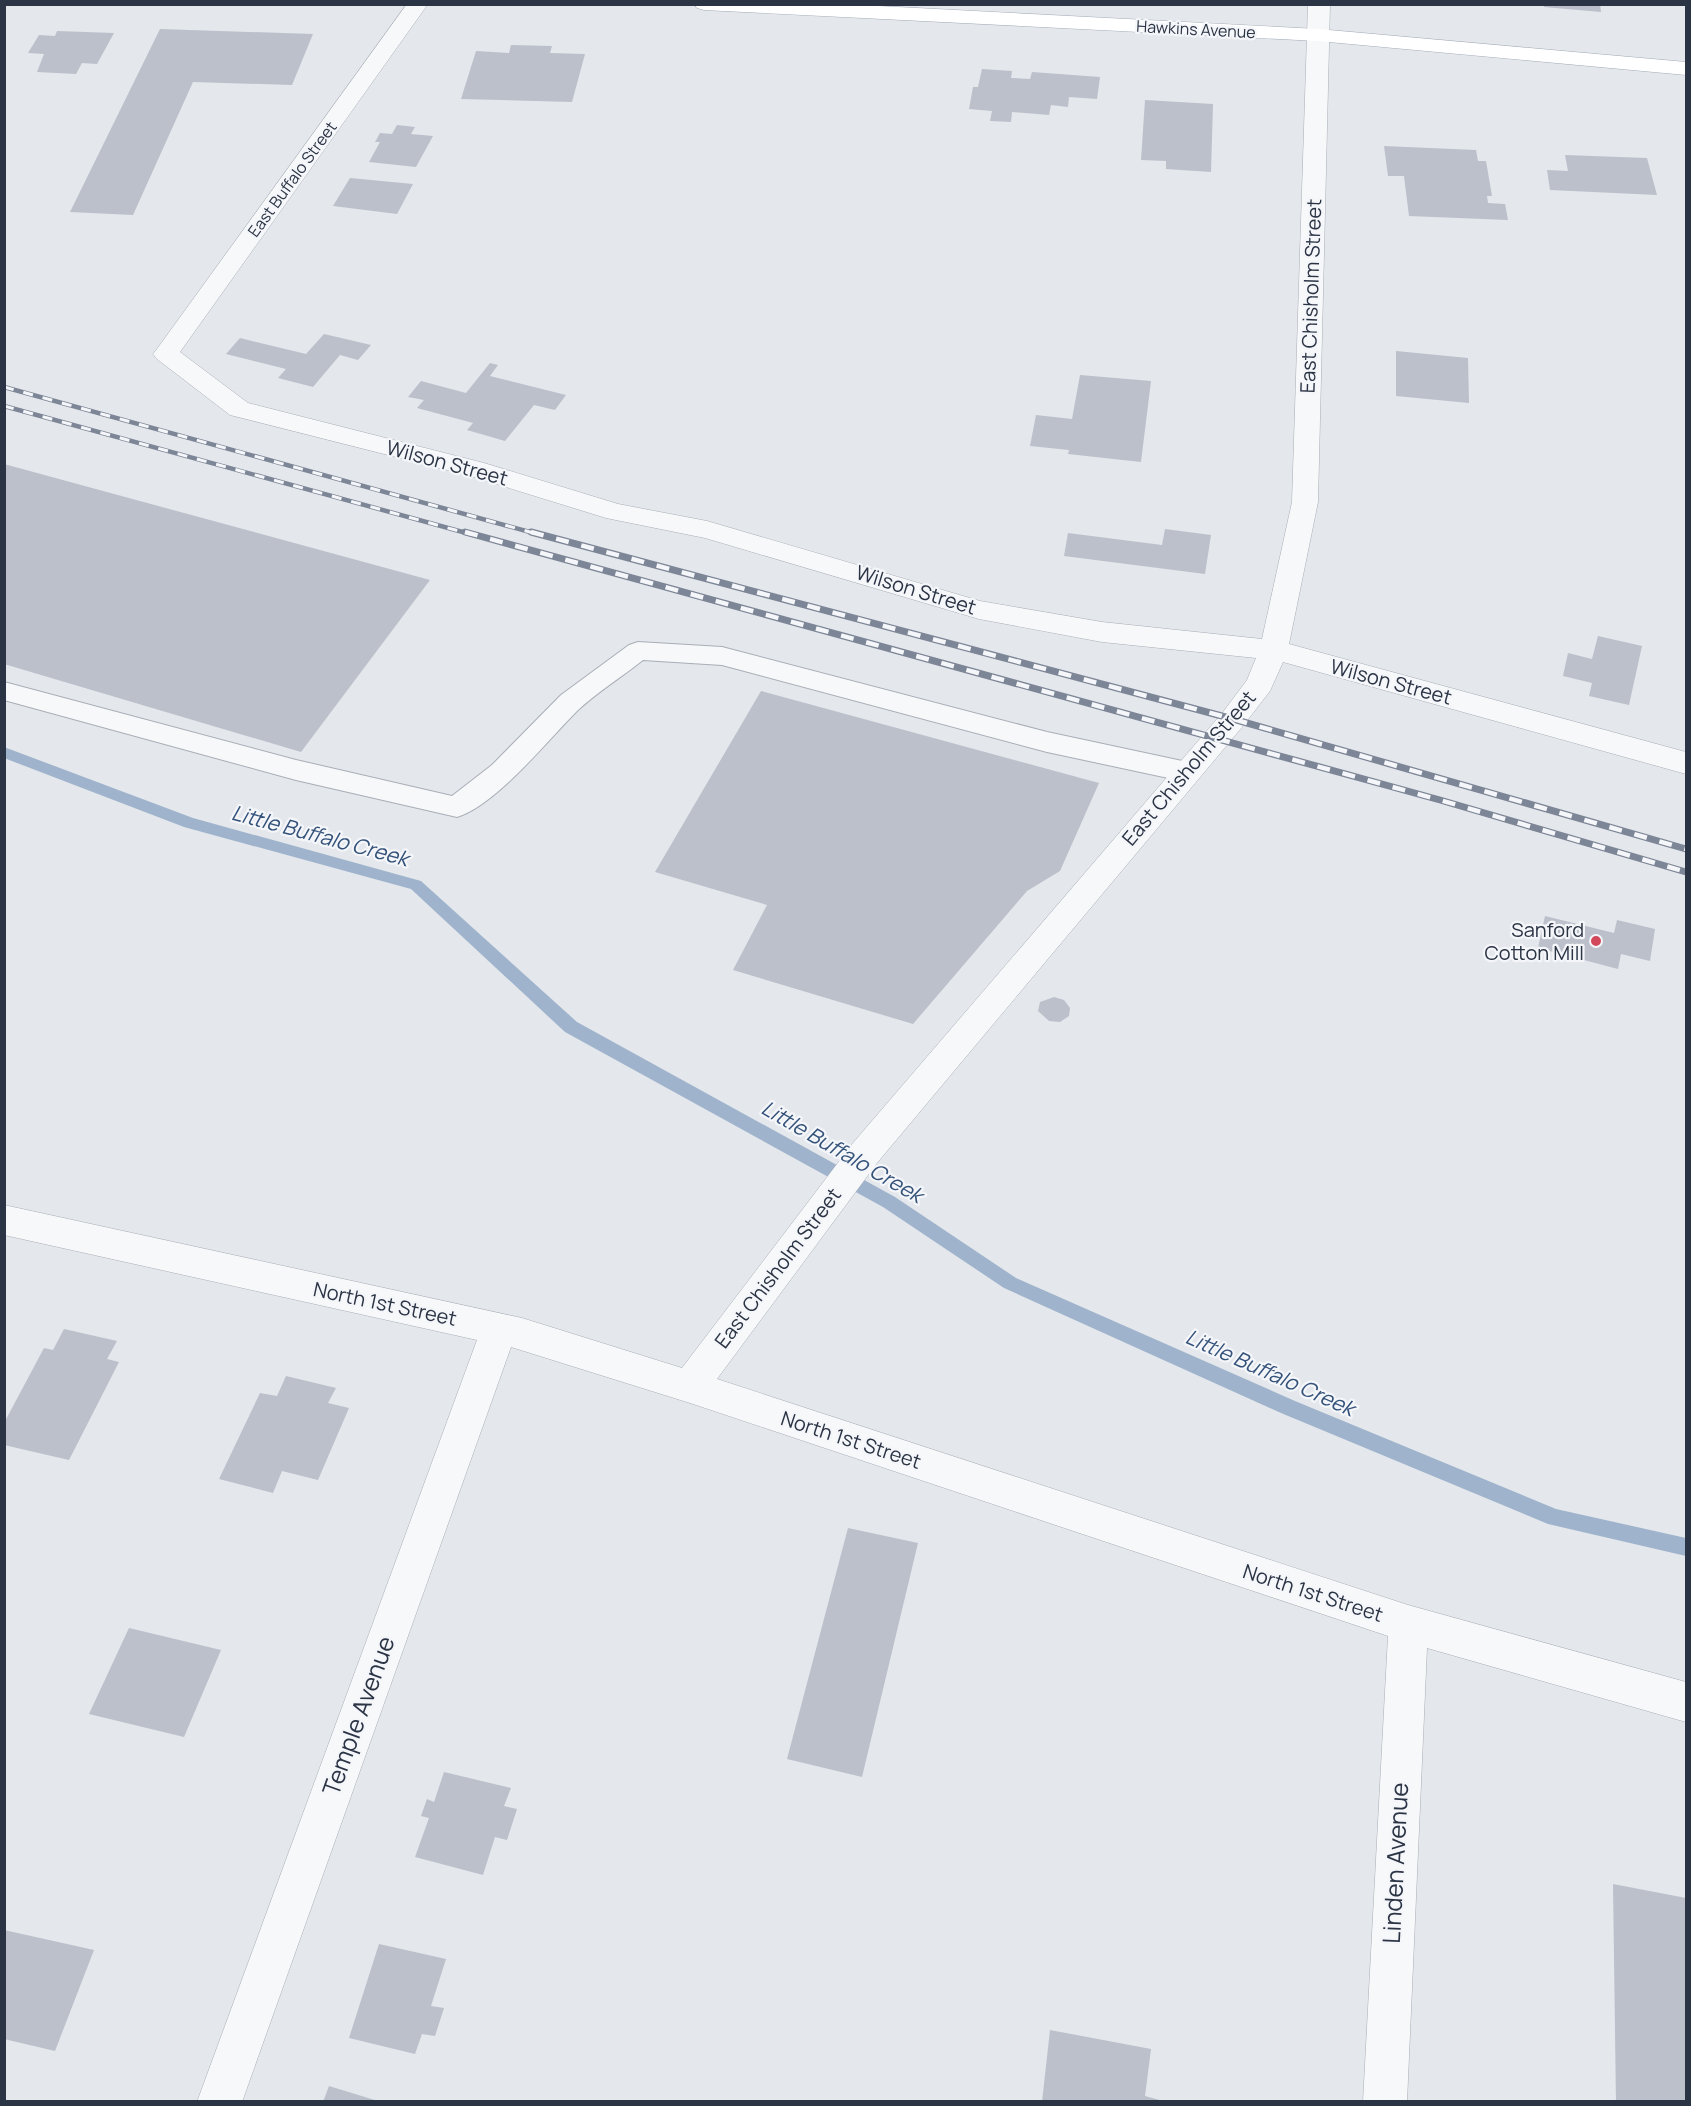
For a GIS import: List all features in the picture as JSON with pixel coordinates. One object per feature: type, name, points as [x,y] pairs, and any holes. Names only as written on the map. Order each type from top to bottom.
[{"type":"main road","name":"Hawkins Avenue","points":[[704,4],[1318,35],[1686,69]]},
{"type":"street","name":"East Buffalo Street","points":[[166,354],[418,4]]},
{"type":"street","name":"East Chisholm Street","points":[[690,1387],[865,1153],[1260,684],[1274,650],[1305,502],[1319,4]]},
{"type":"street","name":"Wilson Street","points":[[166,354],[239,409],[475,470],[615,512],[707,530],[840,567],[980,610],[1102,632],[1274,650],[1686,763]]},
{"type":"street","name":"North 1st Street","points":[[4,1220],[522,1334],[690,1387],[1408,1624],[1686,1702]]},
{"type":"street","name":"Temple Avenue","points":[[219,2102],[499,1330]]},
{"type":"street","name":"Linden Avenue","points":[[1385,2102],[1408,1624]]},
{"type":"lane","points":[[4,692],[296,770],[457,807],[502,772],[570,702],[638,651],[722,656],[1047,742],[1187,772]]},
{"type":"building","points":[[1543,4],[1600,4],[1601,12],[1544,7]]},
{"type":"building","points":[[160,29],[313,34],[292,85],[193,82],[133,215],[70,212]]},
{"type":"building","points":[[57,31],[114,33],[97,64],[82,63],[76,74],[37,72],[44,54],[28,53],[39,35],[55,36]]},
{"type":"building","points":[[511,45],[552,46],[550,53],[585,54],[572,102],[461,99],[476,51],[509,53]]},
{"type":"building","points":[[982,69],[1012,71],[1011,78],[1030,79],[1032,72],[1100,77],[1097,99],[1069,97],[1068,107],[1051,105],[1049,115],[1012,112],[1011,122],[990,121],[992,111],[969,109],[973,87],[978,87]]},
{"type":"building","points":[[1145,100],[1213,104],[1211,172],[1166,169],[1166,161],[1141,160]]},
{"type":"building","points":[[397,125],[415,127],[411,134],[433,136],[416,167],[369,162],[380,142],[375,142],[380,133],[392,134]]},
{"type":"building","points":[[1384,146],[1476,150],[1478,161],[1486,161],[1492,196],[1487,196],[1488,203],[1505,204],[1508,220],[1409,216],[1404,176],[1388,176]]},
{"type":"building","points":[[1565,155],[1647,158],[1657,195],[1550,190],[1547,170],[1568,171]]},
{"type":"building","points":[[350,178],[413,184],[397,214],[333,206]]},
{"type":"building","points":[[324,334],[371,345],[358,360],[340,355],[313,387],[278,378],[286,369],[226,354],[240,338],[306,354]]},
{"type":"building","points":[[1396,351],[1468,358],[1469,403],[1396,396]]},
{"type":"building","points":[[490,363],[498,365],[490,376],[566,395],[555,410],[534,405],[505,441],[467,430],[473,423],[417,408],[424,400],[408,397],[421,381],[466,393]]},
{"type":"building","points":[[1080,375],[1151,381],[1141,462],[1068,454],[1069,450],[1030,446],[1036,415],[1072,419]]},
{"type":"building","points":[[4,464],[430,580],[301,752],[4,664]]},
{"type":"building","points":[[1165,529],[1211,535],[1205,574],[1064,556],[1068,533],[1162,545]]},
{"type":"building","points":[[1598,636],[1642,646],[1629,705],[1589,696],[1592,683],[1563,676],[1568,653],[1592,659]]},
{"type":"building","points":[[761,691],[1099,783],[1060,871],[1027,891],[913,1024],[733,970],[767,905],[655,872]]},
{"type":"building","name":"Sanford Cotton Mill","points":[[1545,916],[1614,933],[1617,920],[1655,929],[1650,961],[1621,954],[1618,969],[1538,948]]},
{"type":"building","points":[[1054,997],[1064,1000],[1070,1008],[1069,1016],[1060,1022],[1049,1021],[1038,1011],[1040,1002]]},
{"type":"building","points":[[64,1329],[117,1341],[107,1359],[119,1362],[69,1460],[4,1445],[4,1423],[44,1348],[53,1350]]},
{"type":"building","points":[[286,1376],[336,1388],[328,1403],[349,1408],[318,1480],[282,1471],[273,1493],[219,1479],[260,1393],[277,1396]]},
{"type":"building","points":[[848,1528],[918,1543],[862,1777],[787,1759]]},
{"type":"building","points":[[129,1628],[221,1650],[184,1737],[89,1714]]},
{"type":"building","points":[[444,1772],[511,1788],[504,1806],[517,1809],[507,1840],[495,1837],[483,1875],[415,1857],[429,1818],[421,1816],[427,1799],[434,1802]]},
{"type":"building","points":[[1613,1884],[1686,1898],[1686,2102],[1616,2102]]},
{"type":"building","points":[[4,1930],[94,1950],[55,2051],[4,2039]]},
{"type":"building","points":[[379,1944],[446,1959],[431,2006],[444,2008],[435,2036],[422,2034],[415,2054],[349,2038]]},
{"type":"building","points":[[1050,2030],[1151,2049],[1145,2096],[1167,2102],[1042,2102]]},
{"type":"building","points":[[329,2086],[378,2101],[378,2102],[323,2102]]},
{"type":"waterway","name":"Little Buffalo Creek","points":[[4,752],[189,823],[416,885],[571,1027],[889,1202],[1010,1283],[1288,1407],[1555,1518],[1686,1547]]},
{"type":"railway","points":[[4,387],[537,534]]},
{"type":"railway","points":[[4,406],[470,534]]},
{"type":"railway","points":[[465,532],[1440,800],[1686,872]]},
{"type":"railway","points":[[531,532],[1233,719],[1686,849]]},
{"type":"place","name":"Sanford Cotton Mill","points":[[1596,941]]}]
